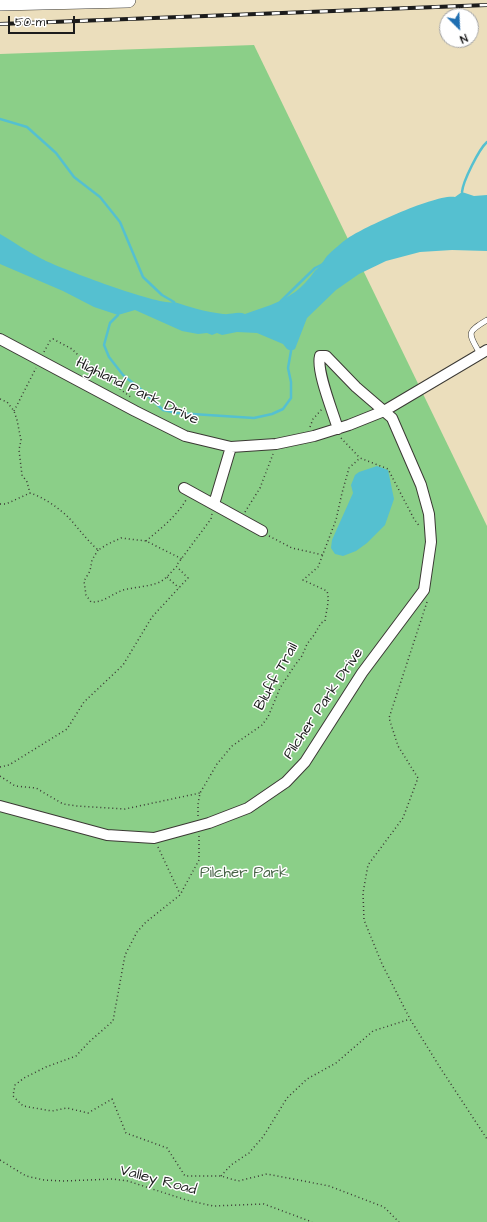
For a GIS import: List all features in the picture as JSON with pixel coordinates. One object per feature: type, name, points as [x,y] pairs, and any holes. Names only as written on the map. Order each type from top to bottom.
[{"type":"main road","points":[[0,4],[128,0]]},
{"type":"street","name":"Highland Park Drive","points":[[0,339],[135,411],[186,436],[231,447],[276,444],[338,432],[384,411],[484,352]]},
{"type":"street","name":"Pilcher Park Drive","points":[[0,806],[107,835],[154,838],[209,823],[248,808],[286,782],[305,762],[362,673],[424,590],[431,542],[428,514],[421,485],[392,418],[356,387],[326,356],[320,356],[319,361],[323,383],[330,404]]},
{"type":"street","points":[[330,404],[338,432]]},
{"type":"street","points":[[214,504],[231,447]]},
{"type":"street","points":[[184,488],[262,531]]},
{"type":"lane","points":[[484,352],[470,336],[473,328],[487,320]]},
{"type":"path","points":[[14,411],[50,341],[53,339],[72,349],[89,366],[136,400]]},
{"type":"path","points":[[0,399],[7,402],[14,411],[17,420],[21,440],[19,450],[22,475],[27,482],[30,493]]},
{"type":"path","points":[[307,438],[313,419],[319,411],[330,404]]},
{"type":"path","points":[[338,432],[360,458],[388,469],[414,520],[431,542]]},
{"type":"path","points":[[241,520],[260,488],[276,444]]},
{"type":"path","points":[[262,531],[292,548],[323,555],[336,520],[349,468],[360,458]]},
{"type":"path","points":[[0,504],[6,504],[30,493],[40,497],[68,517],[89,542],[98,550]]},
{"type":"path","points":[[146,542],[168,522],[186,500]]},
{"type":"path","points":[[182,559],[146,542],[121,538],[98,550],[92,560],[90,571],[84,581],[86,595],[91,602],[98,603],[122,591],[151,585],[167,577],[182,559],[211,519],[214,504]]},
{"type":"path","name":"Bluff Trail","points":[[323,555],[318,567],[303,580],[327,591],[329,598],[325,621],[321,623],[307,644],[302,656],[280,688],[268,718],[262,725],[232,746],[217,764],[200,793],[198,804],[199,860],[180,895],[146,922],[137,932],[125,955],[113,1021],[89,1042],[76,1056],[46,1067],[24,1078],[15,1085],[13,1096],[23,1106],[52,1111],[67,1108],[88,1113],[112,1099],[126,1133],[167,1148],[185,1176],[221,1176],[238,1181],[267,1174],[329,1186],[384,1207],[399,1222]]},
{"type":"path","points":[[0,766],[9,764],[67,729],[84,702],[123,665],[152,617],[188,578],[176,566]]},
{"type":"path","points":[[167,577],[179,588]]},
{"type":"path","points":[[428,599],[427,606],[389,718],[398,746],[418,778],[403,818],[368,865],[363,893],[364,920],[382,964],[410,1019],[440,1069],[487,1139]]},
{"type":"path","points":[[0,776],[14,786],[36,788],[63,804],[77,806],[125,809],[200,793]]},
{"type":"path","points":[[154,838],[180,895]]},
{"type":"path","points":[[221,1176],[231,1165],[249,1153],[263,1137],[287,1098],[307,1080],[336,1063],[373,1031],[410,1019]]},
{"type":"path","name":"Valley Road","points":[[0,1160],[26,1176],[44,1180],[63,1181],[113,1179],[128,1181],[186,1200],[213,1206],[264,1204],[312,1222]]},
{"type":"green space","name":"Pilcher Park","points":[[254,45],[487,526],[487,1222],[0,1222],[0,54]]},
{"type":"water","points":[[462,192],[474,196],[487,195],[487,251],[452,250],[420,252],[386,261],[359,274],[336,290],[307,318],[295,349],[291,351],[283,344],[257,333],[237,332],[222,335],[217,333],[212,335],[207,333],[198,334],[182,331],[135,310],[118,315],[94,307],[63,291],[0,264],[0,234],[52,264],[131,293],[151,299],[174,302],[210,312],[223,314],[245,314],[277,302],[295,292],[305,283],[329,254],[345,240],[356,233],[384,219],[418,205],[446,197],[455,197]]},
{"type":"water","points":[[377,466],[388,470],[394,499],[385,525],[367,543],[356,551],[343,556],[335,554],[331,548],[332,540],[353,493],[351,485],[355,475],[359,472]]},
{"type":"waterway","points":[[0,119],[27,127],[56,153],[74,177],[100,197],[120,222],[143,277],[162,295],[174,302]]},
{"type":"waterway","points":[[462,192],[472,166],[487,142]]},
{"type":"waterway","points":[[281,301],[315,268],[323,264]]},
{"type":"waterway","points":[[118,315],[110,323],[104,345],[109,357],[123,375],[163,410],[177,413],[254,418],[272,414],[283,409],[291,398],[291,382],[288,368],[291,351]]},
{"type":"railway","points":[[0,24],[487,5]]}]
